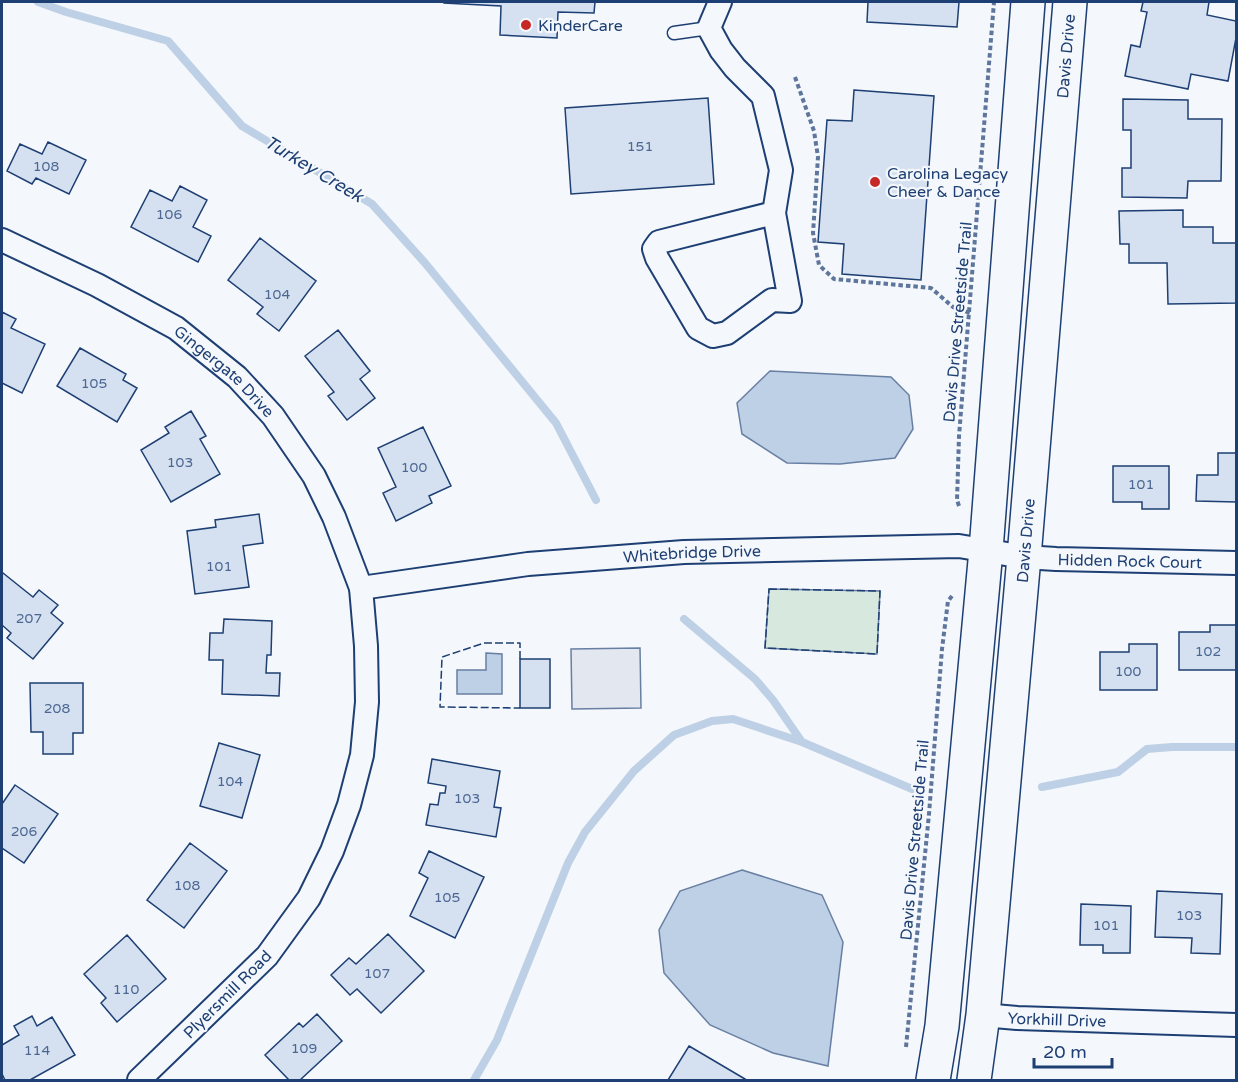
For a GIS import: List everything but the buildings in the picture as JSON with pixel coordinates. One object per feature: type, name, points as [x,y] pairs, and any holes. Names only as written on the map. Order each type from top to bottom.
[{"type":"main road","points":[[933,1080],[942,1026],[986,550],[1028,2]]},
{"type":"main road","name":"Davis Drive","points":[[974,1080],[983,1015],[1024,557],[1070,2]]},
{"type":"street","points":[[720,2],[709,28],[721,50],[735,68],[763,96],[781,170],[774,213],[790,300],[772,300],[727,333],[713,336],[699,328],[657,258],[654,249],[659,242],[774,213]]},
{"type":"street","name":"Gingergate Drive","points":[[2,240],[97,285],[157,317],[192,340],[237,377],[273,416],[314,476],[334,517],[361,588]]},
{"type":"street","name":"Whitebridge Drive","points":[[361,588],[528,564],[684,552],[959,546],[1024,557]]},
{"type":"street","name":"Hidden Rock Court","points":[[1024,557],[1236,563]]},
{"type":"street","name":"Plyersmill Road","points":[[139,1080],[267,956],[309,898],[332,851],[349,806],[362,755],[367,702],[366,646],[361,588]]},
{"type":"street","name":"Yorkhill Drive","points":[[983,1015],[1236,1025]]},
{"type":"lane","points":[[674,33],[709,28]]},
{"type":"path","name":"Davis Drive Streetside Trail","points":[[957,500],[959,436],[993,2]]},
{"type":"path","points":[[795,77],[814,131],[818,157],[813,233],[819,265],[834,279],[931,288],[953,307],[970,313]]},
{"type":"path","name":"Davis Drive Streetside Trail","points":[[905,1058],[948,601]]},
{"type":"shaded area","points":[[769,589],[880,591],[877,654],[765,648]]},
{"type":"shaded area","points":[[640,648],[641,708],[572,709],[571,649]]},
{"type":"water","points":[[770,371],[891,377],[909,395],[913,429],[895,458],[840,464],[787,463],[742,434],[737,403]]},
{"type":"water","points":[[486,653],[502,654],[502,694],[457,694],[457,670],[486,670]]},
{"type":"water","points":[[742,870],[822,895],[843,942],[828,1066],[773,1053],[710,1025],[664,973],[659,930],[680,891]]},
{"type":"waterway","name":"Turkey Creek","points":[[38,2],[168,41],[242,126],[372,204],[425,263],[556,423],[596,500]]},
{"type":"waterway","name":"Turkey Creek","points":[[684,619],[755,679],[773,700],[802,742]]},
{"type":"waterway","points":[[474,1080],[497,1040],[568,863],[585,832],[634,771],[674,735],[712,721],[733,719],[802,742],[912,789]]},
{"type":"waterway","name":"Turkey Creek","points":[[1042,787],[1118,772],[1147,749],[1236,747]]},
{"type":"fence","points":[[769,589],[880,591],[877,654],[765,648],[769,589]]},
{"type":"fence","points":[[520,659],[520,643],[484,643],[442,657],[440,707],[520,708]]},
{"type":"place","name":"KinderCare","points":[[526,25]]},
{"type":"place","name":"Carolina Legacy Cheer & Dance","points":[[875,182]]}]
